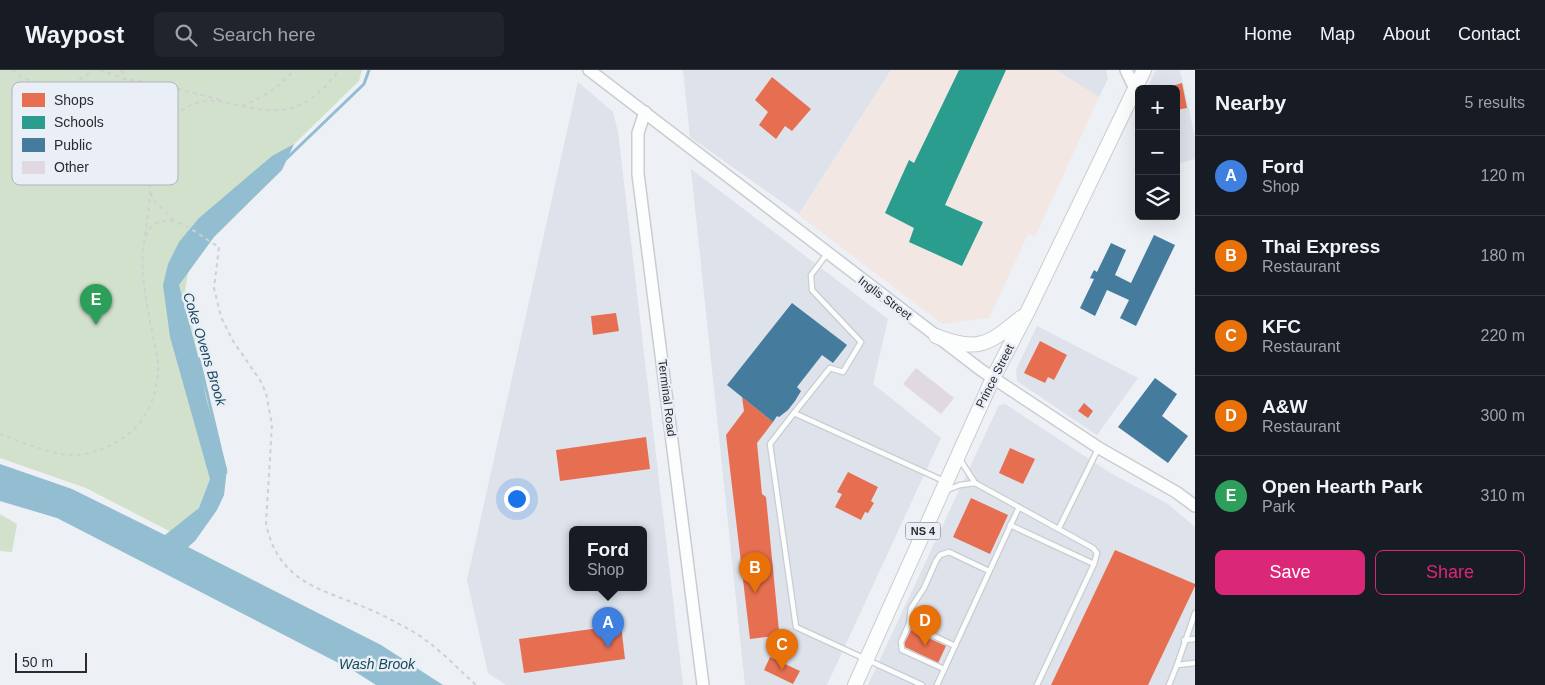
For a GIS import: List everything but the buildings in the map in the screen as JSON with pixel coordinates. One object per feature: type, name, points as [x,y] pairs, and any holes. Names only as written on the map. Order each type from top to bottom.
[{"type":"main road","name":"Prince Street","points":[[1137,85],[1144,70]]},
{"type":"main road","name":"Prince Street","points":[[855,685],[992,378],[1028,311],[1135,89]]},
{"type":"main road","points":[[936,336],[959,345],[987,343],[1028,311]]},
{"type":"street","name":"Inglis Street","points":[[589,70],[827,254],[992,378],[1099,448],[1176,492],[1195,506]]},
{"type":"street","points":[[1126,70],[1135,89]]},
{"type":"street","name":"Terminal Road","points":[[645,112],[638,133],[638,174],[703,685]]},
{"type":"lane","points":[[827,254],[811,275],[812,290],[861,342],[843,372],[830,368],[770,444],[796,627],[922,685]]},
{"type":"lane","points":[[794,413],[943,487],[975,483]]},
{"type":"lane","points":[[1059,528],[1099,448]]},
{"type":"lane","points":[[957,455],[975,483],[1059,528],[1095,550],[1097,556],[1094,564],[1037,685]]},
{"type":"lane","points":[[937,685],[1019,507]]},
{"type":"lane","points":[[1010,525],[1094,564]]},
{"type":"lane","points":[[944,669],[902,650],[901,642],[909,624],[911,608],[924,588],[940,555],[949,552],[989,572]]},
{"type":"lane","points":[[1168,685],[1195,613]]},
{"type":"lane","points":[[909,624],[955,646]]},
{"type":"lane","points":[[1184,640],[1195,639]]},
{"type":"lane","points":[[1177,665],[1195,663]]},
{"type":"path","points":[[12,70],[22,77],[36,82]]},
{"type":"path","points":[[76,82],[94,70]]},
{"type":"path","points":[[100,70],[124,79],[144,82]]},
{"type":"path","points":[[121,70],[126,82]]},
{"type":"path","points":[[242,106],[266,95],[285,82],[294,70]]},
{"type":"path","points":[[178,89],[262,112],[288,109],[305,104],[324,89],[340,70]]},
{"type":"path","points":[[178,112],[200,101],[224,100]]},
{"type":"path","points":[[0,434],[50,451],[70,455],[91,453],[117,443],[140,424],[156,390],[158,365],[143,278],[150,185]]},
{"type":"path","points":[[150,191],[153,199],[176,222],[219,247],[214,288],[221,316],[233,341],[266,393],[272,426],[266,523],[269,537],[278,555],[292,572],[317,590],[372,610],[414,632],[476,685]]},
{"type":"path","points":[[145,237],[150,228],[160,222],[176,222]]},
{"type":"shaded area","points":[[683,70],[891,70],[799,214],[690,137]]},
{"type":"shaded area","points":[[891,70],[1056,70],[1099,97],[1035,237],[1028,234],[989,318],[942,324],[799,215]]},
{"type":"shaded area","points":[[1056,70],[1106,70],[1108,79],[1099,97]]},
{"type":"shaded area","points":[[1156,70],[1180,70],[1195,137],[1195,159],[1180,163],[1180,85],[1149,85]]},
{"type":"shaded area","points":[[578,82],[613,112],[618,132],[683,685],[506,685],[488,673],[467,580]]},
{"type":"shaded area","points":[[691,169],[888,319],[873,384],[941,438],[827,685],[745,685]]},
{"type":"shaded area","points":[[1037,326],[1138,378],[1097,435],[1017,381],[1016,370]]},
{"type":"shaded area","points":[[1005,404],[1109,472],[1168,504],[1195,527],[1195,685],[868,685],[999,405]]},
{"type":"green space","points":[[0,70],[362,70],[359,81],[205,231],[192,249],[185,291],[221,467],[204,506],[173,533],[86,488],[0,458]]},
{"type":"green space","points":[[0,514],[17,524],[12,552],[0,551]]},
{"type":"water","name":"Wash Brook","points":[[294,144],[282,170],[214,237],[179,285],[199,360],[206,398],[227,469],[224,495],[217,510],[195,541],[188,547],[381,645],[443,685],[376,685],[354,671],[57,518],[0,501],[0,464],[72,489],[165,535],[199,508],[210,479],[170,337],[163,285],[168,264],[179,242],[199,218],[272,156]]},
{"type":"waterway","name":"Coke Ovens Brook","points":[[285,160],[364,84],[369,70]]},
{"type":"waterway","name":"Coke Ovens Brook","points":[[199,359],[226,472]]},
{"type":"place","name":"Open Hearth Park","points":[[96,325]]},
{"type":"place","name":"Thai Express","points":[[755,593]]},
{"type":"place","name":"A&W","points":[[925,646]]},
{"type":"place","name":"Ford","points":[[608,648]]},
{"type":"place","name":"KFC","points":[[782,670]]}]
